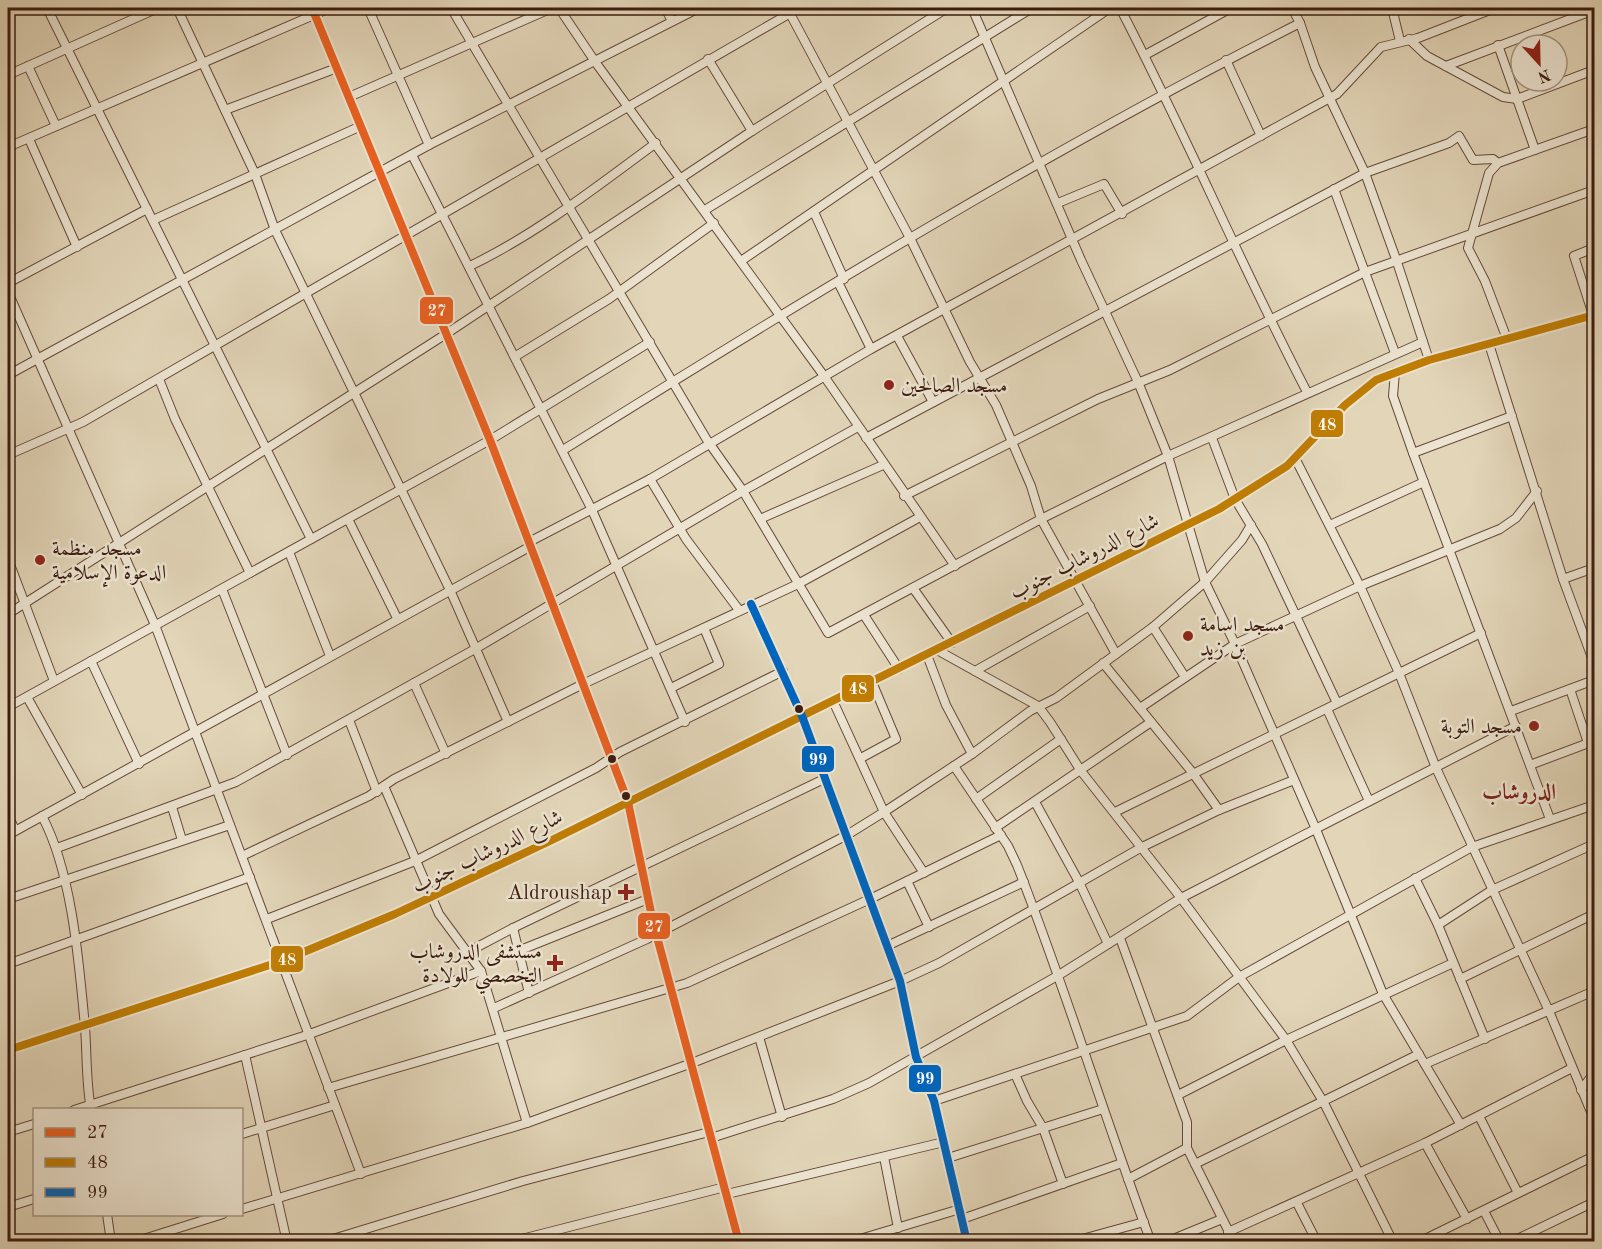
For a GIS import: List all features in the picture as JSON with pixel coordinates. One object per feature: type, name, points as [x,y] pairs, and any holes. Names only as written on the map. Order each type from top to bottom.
[{"type":"street","points":[[47,8],[311,539]]},
{"type":"street","points":[[8,75],[158,8]]},
{"type":"street","points":[[177,8],[255,174],[275,230],[450,590],[508,722]]},
{"type":"street","points":[[8,147],[204,64],[313,11],[330,8]]},
{"type":"street","points":[[368,8],[429,145]]},
{"type":"street","points":[[451,8],[619,292],[674,380],[707,440],[712,443],[743,491],[828,633],[1041,519],[1168,456],[1423,342]]},
{"type":"street","points":[[349,97],[552,8]]},
{"type":"street","points":[[559,8],[596,63],[682,178],[824,376],[904,496],[955,566]]},
{"type":"street","points":[[665,8],[672,21]]},
{"type":"street","points":[[8,375],[429,145],[596,63],[699,8]]},
{"type":"street","points":[[8,455],[70,429],[159,379],[628,106],[788,10],[799,8]]},
{"type":"street","points":[[8,614],[446,334],[752,131],[947,8]]},
{"type":"street","points":[[972,8],[1138,382],[1168,456],[1205,582],[1235,644],[1315,827],[1383,994],[1461,1125]]},
{"type":"street","points":[[705,210],[1032,8]]},
{"type":"street","points":[[741,261],[1110,8]]},
{"type":"street","points":[[1120,8],[1164,94],[1269,319],[1307,392]]},
{"type":"street","points":[[1145,55],[1231,8]]},
{"type":"street","points":[[1292,8],[1300,23],[1315,67],[1365,173],[1429,360]]},
{"type":"street","points":[[1392,8],[1405,40],[1427,56],[1494,93],[1517,99],[1594,70]]},
{"type":"street","points":[[8,815],[11,833],[650,479],[871,349],[1331,98],[1340,92],[1377,50],[1386,44],[1405,40],[1495,8]]},
{"type":"street","points":[[788,10],[850,121],[946,309],[963,348],[981,377],[1013,442],[1041,519],[1116,654]]},
{"type":"street","points":[[1446,66],[1594,10]]},
{"type":"street","points":[[313,11],[490,440],[628,802],[656,934],[739,1242]]},
{"type":"street","points":[[563,450],[674,380],[910,238],[1164,94],[1300,23]]},
{"type":"street","points":[[1498,45],[1536,150]]},
{"type":"street","points":[[708,59],[752,131]]},
{"type":"street","points":[[1226,60],[1261,136]]},
{"type":"street","points":[[28,66],[56,126]]},
{"type":"street","points":[[225,110],[337,68]]},
{"type":"street","points":[[153,220],[361,126]]},
{"type":"street","points":[[1507,339],[1485,281],[1468,248],[1489,173],[1498,163],[1594,131]]},
{"type":"street","points":[[866,438],[1365,173],[1449,143],[1459,136],[1473,160],[1493,159],[1498,163]]},
{"type":"street","points":[[28,139],[77,247]]},
{"type":"street","points":[[470,266],[514,245],[656,143]]},
{"type":"street","points":[[412,155],[443,212],[592,510],[686,722]]},
{"type":"street","points":[[1058,203],[1104,184],[1122,214]]},
{"type":"street","points":[[1334,189],[1395,353]]},
{"type":"street","points":[[904,496],[1098,399],[1170,370],[1365,272],[1594,190]]},
{"type":"street","points":[[8,283],[147,209]]},
{"type":"street","points":[[814,212],[871,349]]},
{"type":"street","points":[[516,356],[619,292],[714,223]]},
{"type":"street","points":[[1594,248],[1574,256],[1594,315]]},
{"type":"street","points":[[8,292],[155,625],[361,1174]]},
{"type":"street","name":"شارع الدروشاب جنوب","points":[[8,1050],[282,961],[432,897],[952,643],[1235,499],[1278,472],[1295,458],[1362,390],[1395,372],[1429,360],[1594,315]]},
{"type":"street","points":[[897,336],[933,402]]},
{"type":"street","points":[[8,707],[490,440],[650,342]]},
{"type":"street","points":[[1489,344],[1563,579],[1594,663]]},
{"type":"street","points":[[1395,372],[1393,396],[1551,819]]},
{"type":"street","points":[[159,379],[175,419],[250,573]]},
{"type":"street","points":[[1413,453],[1512,416]]},
{"type":"street","points":[[57,848],[218,790],[287,755],[858,427]]},
{"type":"street","points":[[1212,438],[1235,499],[1298,616],[1337,703]]},
{"type":"street","points":[[1295,458],[1360,586],[1399,673],[1436,768],[1549,1011],[1594,1119]]},
{"type":"street","points":[[760,519],[883,465]]},
{"type":"street","points":[[650,479],[680,529],[739,610]]},
{"type":"street","points":[[1330,525],[1424,483]]},
{"type":"street","points":[[1140,708],[1235,644],[1360,586],[1500,529],[1516,518],[1537,491]]},
{"type":"street","points":[[242,856],[377,792],[446,753],[584,684],[798,584],[920,517]]},
{"type":"street","points":[[348,519],[397,618]]},
{"type":"street","points":[[494,1008],[656,934],[847,835],[885,812],[972,754],[1038,706],[1056,698],[1153,627],[1205,582],[1242,540],[1251,525]]},
{"type":"street","points":[[289,552],[330,656]]},
{"type":"street","points":[[8,558],[54,681]]},
{"type":"street","points":[[1563,579],[1594,568]]},
{"type":"street","points":[[913,588],[952,643]]},
{"type":"street","points":[[222,589],[287,755]]},
{"type":"street","points":[[751,604],[802,716],[900,981],[916,1057],[934,1101],[945,1142],[966,1242]]},
{"type":"street","points":[[975,671],[1090,606]]},
{"type":"street","points":[[864,615],[899,669]]},
{"type":"street","points":[[1153,627],[1185,677]]},
{"type":"street","points":[[671,688],[719,664],[704,628]]},
{"type":"street","points":[[1115,812],[1192,772],[1481,633]]},
{"type":"street","points":[[937,650],[1038,706],[1081,771],[1181,898],[1286,1040],[1324,1103],[1392,1242]]},
{"type":"street","points":[[927,655],[946,705],[972,754]]},
{"type":"street","points":[[91,662],[139,764]]},
{"type":"street","points":[[1103,663],[1192,772],[1219,810]]},
{"type":"street","points":[[267,919],[416,861],[596,768],[611,757],[686,722],[783,671]]},
{"type":"street","points":[[1511,711],[1594,680]]},
{"type":"street","points":[[861,758],[896,739],[872,682]]},
{"type":"street","points":[[414,683],[446,753]]},
{"type":"street","points":[[1530,765],[1591,742],[1570,689]]},
{"type":"street","points":[[27,697],[82,795]]},
{"type":"street","points":[[833,701],[885,812],[924,873]]},
{"type":"street","points":[[1327,709],[1369,801]]},
{"type":"street","points":[[349,720],[377,792]]},
{"type":"street","points":[[328,1088],[503,1038],[703,976],[924,873],[998,831],[1035,802],[1151,722]]},
{"type":"street","points":[[323,1242],[523,1181],[782,1117],[852,1092],[916,1057],[944,1037],[1059,975],[1181,898],[1315,827],[1516,726]]},
{"type":"street","points":[[976,799],[1061,739]]},
{"type":"street","points":[[954,766],[998,831],[1024,882],[1059,975],[1103,1109],[1151,1242]]},
{"type":"street","points":[[466,953],[513,928],[824,779]]},
{"type":"street","points":[[243,1209],[527,1123],[692,1063],[900,981],[939,963],[1142,847],[1219,810],[1294,780]]},
{"type":"street","points":[[384,786],[439,914],[481,971],[527,1123]]},
{"type":"street","points":[[1035,802],[1079,882],[1108,944]]},
{"type":"street","points":[[934,1101],[1187,1016],[1239,977],[1472,847],[1594,805]]},
{"type":"street","points":[[172,807],[183,840]]},
{"type":"street","points":[[42,816],[57,848],[65,879],[85,1026],[90,1107],[307,1035],[481,971]]},
{"type":"street","points":[[8,899],[230,825]]},
{"type":"street","points":[[1438,925],[1492,890],[1594,844]]},
{"type":"street","points":[[8,964],[250,877]]},
{"type":"street","points":[[1415,878],[1438,925],[1485,1039]]},
{"type":"street","points":[[908,881],[929,927]]},
{"type":"street","points":[[887,946],[1024,882]]},
{"type":"street","points":[[518,951],[648,899]]},
{"type":"street","points":[[1461,980],[1519,949],[1594,914]]},
{"type":"street","points":[[513,928],[530,993]]},
{"type":"street","points":[[1120,938],[1187,1122],[1187,1148],[1234,1242]]},
{"type":"street","points":[[1178,1095],[1286,1040],[1453,963]]},
{"type":"street","points":[[1425,1064],[1594,991]]},
{"type":"street","points":[[759,1037],[782,1117]]},
{"type":"street","points":[[1195,1164],[1324,1103],[1419,1054]]},
{"type":"street","points":[[245,1055],[279,1198],[287,1242]]},
{"type":"street","points":[[1228,1232],[1297,1203],[1425,1143],[1572,1068]]},
{"type":"street","points":[[1581,1090],[1594,1073]]},
{"type":"street","points":[[1015,1074],[1026,1101],[1043,1128],[1063,1184]]},
{"type":"street","points":[[243,1134],[335,1105]]},
{"type":"street","points":[[948,1158],[1103,1109]]},
{"type":"street","points":[[1479,1116],[1518,1193]]},
{"type":"street","points":[[8,1132],[33,1124]]},
{"type":"street","points":[[510,1242],[945,1142]]},
{"type":"street","points":[[1425,1143],[1467,1219]]},
{"type":"street","points":[[1128,1179],[1187,1148]]},
{"type":"street","points":[[1419,1242],[1594,1156]]},
{"type":"street","points":[[884,1157],[898,1228]]},
{"type":"street","points":[[962,1219],[1122,1163]]},
{"type":"street","points":[[8,1207],[33,1199]]},
{"type":"street","points":[[1510,1242],[1594,1202]]},
{"type":"street","points":[[1297,1203],[1317,1242]]},
{"type":"street","points":[[850,1242],[960,1209]]},
{"type":"street","points":[[1484,1211],[1500,1242]]},
{"type":"street","points":[[107,1216],[111,1242]]},
{"type":"street","points":[[134,1242],[221,1216]]},
{"type":"street","points":[[1166,1242],[1222,1219]]},
{"type":"street","points":[[1071,1242],[1144,1222]]},
{"type":"street","points":[[1110,1231],[1114,1242]]},
{"type":"street","points":[[550,1233],[553,1242]]},
{"type":"transit line","name":"27","points":[[312,8],[490,440],[628,802],[653,922],[739,1242]]},
{"type":"transit line","name":"48","points":[[8,1050],[282,961],[395,914],[552,840],[1219,509],[1287,466],[1345,405],[1376,380],[1429,360],[1594,315]]},
{"type":"transit line","name":"99","points":[[751,604],[802,716],[900,981],[916,1057],[934,1101],[967,1242]]},
{"type":"place","name":"مسجد الصالحين","points":[[889,385]]},
{"type":"place","name":"مسجد منظمة الدعوة الإسلامية","points":[[40,560]]},
{"type":"place","name":"مسجد اسامة بن زيد","points":[[1188,636]]},
{"type":"place","name":"مسجد التوبة","points":[[1534,726]]},
{"type":"place","name":"Aldroushap","points":[[626,892]]},
{"type":"place","name":"مستشفى الدروشاب التخصصي للولادة","points":[[555,963]]},
{"type":"district","name":"الدروشاب","points":[[1519,791]]}]
